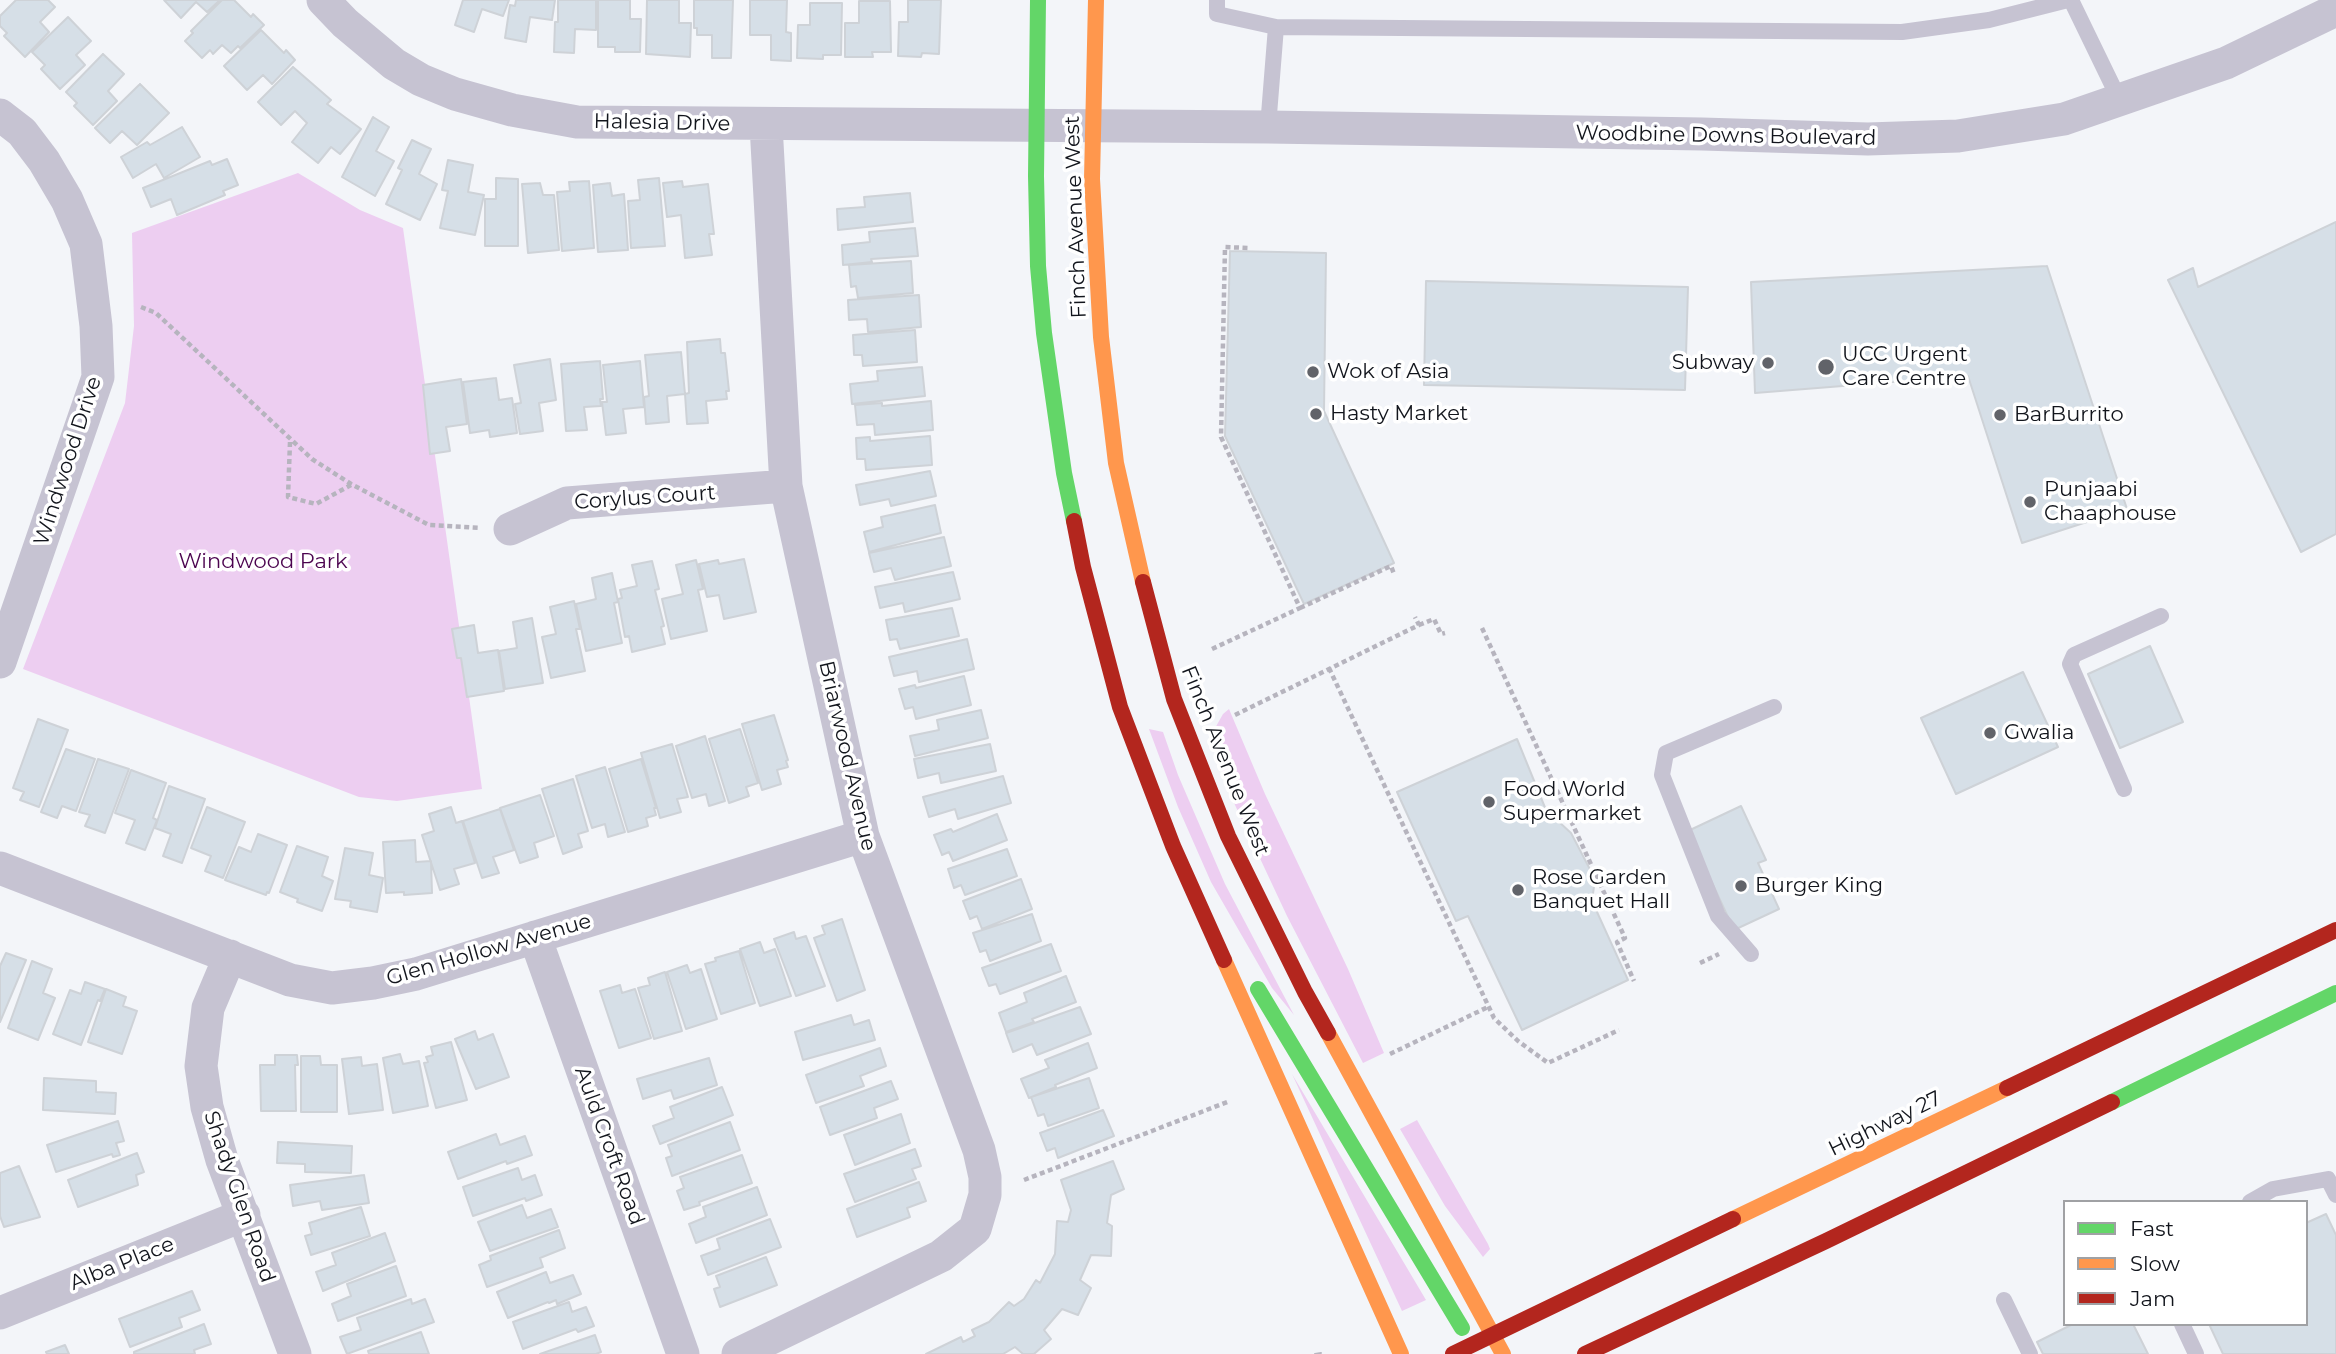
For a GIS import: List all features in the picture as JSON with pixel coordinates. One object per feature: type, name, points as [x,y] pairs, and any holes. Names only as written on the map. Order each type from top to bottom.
[{"type":"main road","name":"Finch Avenue West","points":[[1038,0],[1038,266],[1053,407],[1083,567],[1173,846],[1401,1354]]},
{"type":"main road","name":"Finch Avenue West","points":[[1096,0],[1092,179],[1101,337],[1116,463],[1167,700],[1228,836],[1305,992],[1503,1354]]},
{"type":"main road","name":"Finch Avenue West","points":[[1197,901],[1263,996],[1376,1188],[1448,1302],[1474,1350]]},
{"type":"main road","name":"Highway 27","points":[[1452,1354],[1474,1350],[1494,1334],[2336,930]]},
{"type":"main road","points":[[1585,1354],[1838,1235],[2336,993]]},
{"type":"street","name":"Halesia Drive","points":[[323,0],[345,23],[394,64],[421,80],[455,94],[512,110],[577,122],[1093,127]]},
{"type":"street","name":"Woodbine Downs Boulevard","points":[[1093,127],[1268,127],[1868,139],[1958,136],[2064,119],[2226,63],[2336,10]]},
{"type":"street","name":"Windwood Drive","points":[[0,115],[22,132],[44,161],[67,200],[86,244],[96,326],[98,377],[0,662]]},
{"type":"street","name":"Briarwood Avenue","points":[[738,1354],[941,1256],[975,1229],[985,1195],[985,1177],[979,1150],[863,836],[786,485],[766,125]]},
{"type":"street","name":"Corylus Court","points":[[510,529],[567,503],[786,485]]},
{"type":"street","name":"Glen Hollow Avenue","points":[[0,868],[290,980],[332,988],[373,984],[416,974],[863,836]]},
{"type":"street","name":"Auld Croft Road","points":[[535,937],[683,1354]]},
{"type":"street","name":"Shady Glen Road","points":[[230,956],[208,1008],[201,1066],[207,1107],[222,1160],[295,1354]]},
{"type":"street","name":"Alba Place","points":[[0,1313],[244,1215]]},
{"type":"lane","points":[[1217,0],[1217,14],[1276,27],[1902,32],[1989,20],[2069,0],[2119,99]]},
{"type":"lane","points":[[1268,127],[1276,27]]},
{"type":"lane","points":[[2124,789],[2070,664],[2074,654],[2161,616]]},
{"type":"lane","points":[[1751,954],[1718,916],[1662,775],[1665,753],[1774,707]]},
{"type":"lane","points":[[2254,1200],[2273,1189],[2328,1179],[2336,1195]]},
{"type":"lane","points":[[2004,1300],[2030,1354]]},
{"type":"lane","points":[[2183,1326],[2196,1354]]},
{"type":"path","points":[[1248,248],[1225,247],[1221,437],[1300,608]]},
{"type":"path","points":[[141,306],[156,313],[290,441],[351,484],[429,525],[510,529]]},
{"type":"path","points":[[290,441],[288,497],[316,504],[351,484]]},
{"type":"path","points":[[1212,649],[1391,566],[1394,574]]},
{"type":"path","points":[[1415,617],[1419,625]]},
{"type":"path","points":[[1235,715],[1434,619],[1441,634],[1445,634]]},
{"type":"path","points":[[1482,628],[1625,938],[1616,942],[1634,981]]},
{"type":"path","points":[[1329,668],[1494,1018],[1548,1063],[1619,1030]]},
{"type":"path","points":[[1700,963],[1719,954]]},
{"type":"path","points":[[1390,1054],[1488,1007]]},
{"type":"path","points":[[1024,1180],[1230,1101]]},
{"type":"green space","name":"Windwood Park","points":[[298,173],[360,210],[403,228],[482,789],[397,801],[359,797],[23,669],[125,403],[134,326],[132,233]]},
{"type":"green space","points":[[1229,709],[1384,1053],[1363,1063],[1287,916],[1235,805],[1212,745],[1214,730]]},
{"type":"green space","points":[[1149,729],[1163,732],[1178,775],[1225,884],[1294,1015],[1272,988],[1211,882],[1178,807]]},
{"type":"green space","points":[[1292,1074],[1426,1300],[1402,1311]]},
{"type":"green space","points":[[1417,1120],[1488,1244],[1490,1249],[1483,1257],[1445,1206],[1400,1129]]},
{"type":"building","points":[[16,0],[48,0],[55,7],[40,22],[49,32],[25,57],[4,36],[7,33],[0,26],[0,16]]},
{"type":"building","points":[[164,0],[220,0],[207,12],[196,2],[181,18]]},
{"type":"building","points":[[222,0],[234,0],[251,17],[253,14],[264,25],[231,53],[222,45],[213,54],[210,50],[202,58],[185,41],[193,33],[191,31]]},
{"type":"building","points":[[463,0],[509,0],[503,16],[482,9],[474,32],[455,25]]},
{"type":"building","points":[[516,0],[555,0],[552,20],[530,17],[526,42],[505,38],[510,5],[515,6]]},
{"type":"building","points":[[558,0],[596,0],[596,30],[575,29],[574,53],[554,52]]},
{"type":"building","points":[[598,0],[630,0],[630,19],[641,19],[640,52],[615,52],[615,47],[598,47]]},
{"type":"building","points":[[647,0],[679,0],[679,23],[691,23],[690,57],[646,54]]},
{"type":"building","points":[[694,0],[733,0],[731,58],[712,58],[712,35],[697,35],[697,28],[694,28]]},
{"type":"building","points":[[750,0],[787,0],[786,32],[791,33],[791,61],[771,60],[771,35],[750,35]]},
{"type":"building","points":[[908,0],[941,0],[939,54],[922,53],[921,57],[898,56],[899,22],[908,22]]},
{"type":"building","points":[[859,1],[890,1],[891,52],[872,52],[873,57],[845,57],[845,23],[859,23]]},
{"type":"building","points":[[810,3],[842,3],[841,55],[823,55],[823,59],[797,58],[798,25],[810,25]]},
{"type":"building","points":[[68,17],[91,41],[76,55],[85,65],[60,89],[41,69],[45,65],[32,52]]},
{"type":"building","points":[[261,30],[295,60],[272,84],[263,75],[247,90],[224,66]]},
{"type":"building","points":[[103,54],[124,74],[108,91],[117,101],[93,125],[74,106],[77,103],[66,92]]},
{"type":"building","points":[[293,67],[331,100],[327,104],[361,129],[340,154],[331,147],[318,163],[292,142],[307,123],[295,111],[281,125],[258,102]]},
{"type":"building","points":[[140,84],[169,113],[137,145],[122,131],[110,143],[95,128]]},
{"type":"building","points":[[373,117],[389,127],[376,151],[394,161],[375,196],[342,177]]},
{"type":"building","points":[[182,127],[200,157],[164,178],[156,164],[133,178],[121,157]]},
{"type":"building","points":[[412,140],[431,149],[419,174],[437,184],[420,220],[386,204],[402,170],[398,168]]},
{"type":"building","points":[[227,159],[238,185],[223,191],[225,195],[177,215],[171,199],[151,207],[143,188],[210,161],[212,165]]},
{"type":"building","points":[[448,160],[473,165],[468,192],[484,195],[475,235],[440,228],[448,191],[442,190]]},
{"type":"building","points":[[496,178],[518,179],[518,246],[485,246],[485,199],[496,199]]},
{"type":"building","points":[[659,178],[665,246],[631,248],[628,201],[640,200],[638,180]]},
{"type":"building","points":[[589,181],[594,248],[562,251],[557,192],[570,191],[569,182]]},
{"type":"building","points":[[682,181],[683,187],[708,184],[714,234],[709,234],[712,255],[685,258],[681,215],[667,217],[663,183]]},
{"type":"building","points":[[540,183],[543,195],[554,195],[559,250],[528,253],[522,184]]},
{"type":"building","points":[[610,183],[612,196],[624,194],[628,250],[598,252],[593,185]]},
{"type":"building","points":[[910,193],[913,222],[838,230],[837,209],[865,207],[864,197]]},
{"type":"building","points":[[2336,222],[2336,534],[2301,552],[2168,280],[2193,268],[2198,287]]},
{"type":"building","points":[[915,228],[918,256],[871,259],[872,262],[843,265],[842,245],[870,242],[869,232]]},
{"type":"building","points":[[1230,251],[1326,253],[1324,411],[1394,563],[1304,604],[1225,436]]},
{"type":"building","points":[[911,261],[913,293],[858,298],[856,286],[851,287],[849,265]]},
{"type":"building","points":[[2047,266],[2127,509],[2022,543],[1968,376],[1755,393],[1751,282]]},
{"type":"building","points":[[1426,281],[1688,287],[1685,390],[1424,385]]},
{"type":"building","points":[[919,295],[921,327],[868,332],[867,319],[849,320],[848,300]]},
{"type":"building","points":[[915,330],[917,362],[863,366],[862,355],[854,355],[853,335]]},
{"type":"building","points":[[720,339],[721,353],[725,353],[729,391],[726,391],[727,399],[706,401],[708,423],[687,424],[687,342]]},
{"type":"building","points":[[681,352],[685,394],[667,396],[669,422],[646,424],[644,397],[649,396],[645,355]]},
{"type":"building","points":[[550,359],[556,400],[539,403],[543,431],[520,434],[515,404],[521,403],[514,365]]},
{"type":"building","points":[[600,361],[603,399],[600,399],[601,406],[584,407],[587,430],[566,431],[561,364]]},
{"type":"building","points":[[640,361],[644,407],[623,409],[626,433],[606,435],[602,402],[607,402],[603,365]]},
{"type":"building","points":[[922,367],[925,396],[852,404],[850,384],[878,381],[877,371]]},
{"type":"building","points":[[496,378],[499,400],[512,398],[517,433],[490,437],[489,430],[470,433],[463,382]]},
{"type":"building","points":[[461,379],[467,424],[446,427],[450,451],[430,454],[423,385]]},
{"type":"building","points":[[931,401],[933,430],[875,435],[874,424],[857,425],[855,405],[882,403],[882,406]]},
{"type":"building","points":[[930,436],[932,465],[866,470],[865,459],[857,459],[856,438],[870,437],[870,441]]},
{"type":"building","points":[[930,471],[936,496],[891,506],[889,499],[860,505],[856,485]]},
{"type":"building","points":[[935,505],[941,533],[869,552],[864,532],[883,527],[881,517]]},
{"type":"building","points":[[944,537],[951,566],[895,580],[891,568],[874,572],[869,553]]},
{"type":"building","points":[[744,559],[756,612],[724,619],[719,595],[707,597],[699,564],[718,560],[719,564]]},
{"type":"building","points":[[696,560],[703,589],[698,590],[707,631],[671,639],[662,599],[683,594],[676,565]]},
{"type":"building","points":[[652,561],[659,589],[655,590],[664,626],[661,627],[665,644],[632,652],[629,636],[625,637],[618,599],[622,598],[620,590],[637,586],[632,565]]},
{"type":"building","points":[[953,572],[960,599],[905,612],[903,603],[880,608],[875,587]]},
{"type":"building","points":[[612,573],[618,602],[614,603],[622,643],[586,651],[576,604],[596,599],[592,578]]},
{"type":"building","points":[[574,601],[580,629],[576,629],[585,671],[551,678],[542,637],[556,634],[550,607]]},
{"type":"building","points":[[952,608],[959,636],[900,649],[897,639],[890,640],[886,620]]},
{"type":"building","points":[[532,618],[543,683],[505,689],[499,651],[517,648],[513,622]]},
{"type":"building","points":[[474,625],[478,653],[498,650],[504,691],[467,697],[461,658],[457,658],[452,629]]},
{"type":"building","points":[[967,639],[974,669],[919,682],[917,671],[894,676],[889,657]]},
{"type":"building","points":[[2150,646],[2183,722],[2120,748],[2088,674]]},
{"type":"building","name":"Gwalia","points":[[2023,672],[2058,747],[1956,794],[1921,718]]},
{"type":"building","points":[[964,676],[971,705],[916,719],[913,707],[905,709],[899,689],[915,685],[916,688]]},
{"type":"building","points":[[981,710],[988,738],[915,756],[910,736],[939,730],[937,720]]},
{"type":"building","points":[[774,715],[788,767],[777,770],[781,784],[762,790],[742,724]]},
{"type":"building","points":[[38,719],[68,730],[39,807],[20,800],[24,792],[13,788]]},
{"type":"building","points":[[740,729],[758,783],[746,787],[749,796],[729,803],[709,739]]},
{"type":"building","points":[[705,736],[725,801],[709,806],[706,794],[692,798],[676,746]]},
{"type":"building","name":"Rose Garden Banquet Hall","points":[[1517,739],[1546,810],[1571,833],[1595,879],[1592,901],[1628,980],[1522,1030],[1468,916],[1456,921],[1397,792]]},
{"type":"building","points":[[672,744],[688,797],[677,799],[681,812],[660,818],[641,753]]},
{"type":"building","points":[[990,744],[996,771],[941,783],[939,773],[918,778],[914,759]]},
{"type":"building","points":[[66,749],[95,759],[76,811],[62,806],[57,818],[41,812]]},
{"type":"building","points":[[98,759],[129,769],[105,833],[85,826],[90,815],[79,812]]},
{"type":"building","points":[[641,759],[656,815],[646,818],[648,826],[628,832],[609,769]]},
{"type":"building","points":[[605,767],[625,832],[608,837],[605,824],[592,828],[576,776]]},
{"type":"building","points":[[131,770],[166,783],[153,818],[157,820],[145,850],[126,843],[135,820],[115,813]]},
{"type":"building","points":[[1003,776],[1011,803],[958,819],[955,809],[929,817],[923,797]]},
{"type":"building","points":[[573,779],[588,831],[578,834],[582,847],[563,854],[542,789]]},
{"type":"building","points":[[169,786],[205,799],[182,863],[163,856],[171,834],[155,828]]},
{"type":"building","points":[[540,795],[554,836],[534,843],[538,857],[520,863],[500,808]]},
{"type":"building","name":"Burger King","points":[[1741,806],[1766,860],[1758,863],[1779,909],[1734,930],[1688,831]]},
{"type":"building","points":[[207,807],[245,822],[223,878],[205,871],[211,856],[191,848]]},
{"type":"building","points":[[451,807],[456,823],[462,821],[475,863],[454,869],[459,884],[440,890],[422,835],[434,831],[429,814]]},
{"type":"building","points":[[500,809],[514,850],[493,857],[499,873],[482,878],[463,821]]},
{"type":"building","points":[[997,814],[1007,840],[953,861],[949,852],[942,855],[934,835],[951,829],[953,832]]},
{"type":"building","points":[[258,834],[287,845],[266,895],[225,880],[239,847],[251,852]]},
{"type":"building","points":[[415,840],[416,862],[431,861],[432,893],[386,893],[383,842]]},
{"type":"building","points":[[297,846],[328,857],[322,876],[333,881],[322,911],[297,902],[298,899],[280,892]]},
{"type":"building","points":[[345,848],[373,853],[369,875],[383,878],[377,912],[350,907],[351,901],[335,899]]},
{"type":"building","points":[[1007,849],[1017,876],[965,895],[961,885],[954,888],[948,869]]},
{"type":"building","points":[[1021,879],[1032,909],[982,929],[977,916],[970,919],[963,901]]},
{"type":"building","points":[[1032,914],[1041,941],[990,961],[986,950],[980,952],[973,933]]},
{"type":"building","points":[[842,919],[865,990],[837,1001],[814,938],[825,934],[822,926]]},
{"type":"building","points":[[794,932],[796,939],[806,936],[825,986],[796,996],[774,939]]},
{"type":"building","points":[[760,942],[764,953],[775,949],[791,996],[760,1006],[740,949]]},
{"type":"building","points":[[1051,944],[1061,971],[1000,994],[996,984],[989,986],[982,968]]},
{"type":"building","points":[[739,951],[755,1003],[721,1014],[705,964]]},
{"type":"building","points":[[6,953],[26,960],[0,1022],[0,966]]},
{"type":"building","points":[[32,961],[52,969],[43,993],[55,998],[38,1040],[8,1028]]},
{"type":"building","points":[[687,965],[690,973],[701,969],[717,1019],[686,1029],[667,972]]},
{"type":"building","points":[[665,972],[682,1031],[654,1039],[638,988],[650,985],[648,978]]},
{"type":"building","points":[[1066,976],[1076,1002],[1006,1032],[999,1013],[1027,1002],[1024,993]]},
{"type":"building","points":[[85,982],[105,989],[100,1001],[98,1000],[81,1045],[53,1034],[70,990],[81,994]]},
{"type":"building","points":[[620,985],[622,993],[635,989],[651,1038],[619,1048],[600,991]]},
{"type":"building","points":[[106,989],[126,997],[123,1006],[137,1011],[122,1054],[88,1042]]},
{"type":"building","points":[[1080,1007],[1091,1034],[1037,1055],[1032,1044],[1013,1052],[1006,1033]]},
{"type":"building","points":[[851,1015],[854,1025],[869,1020],[875,1040],[803,1060],[795,1032]]},
{"type":"building","points":[[475,1031],[478,1040],[493,1034],[509,1077],[476,1089],[455,1039]]},
{"type":"building","points":[[451,1042],[467,1100],[436,1108],[424,1063],[428,1062],[426,1057],[433,1055],[431,1047]]},
{"type":"building","points":[[1088,1043],[1097,1068],[1029,1098],[1021,1079],[1049,1068],[1045,1060]]},
{"type":"building","points":[[880,1048],[886,1066],[860,1076],[864,1086],[816,1103],[806,1075]]},
{"type":"building","points":[[400,1054],[403,1064],[419,1061],[428,1106],[393,1113],[383,1058]]},
{"type":"building","points":[[275,1055],[297,1055],[296,1111],[261,1111],[260,1065],[275,1065]]},
{"type":"building","points":[[301,1056],[320,1056],[321,1065],[337,1065],[337,1112],[301,1112]]},
{"type":"building","points":[[361,1057],[362,1066],[377,1064],[383,1110],[349,1114],[342,1059]]},
{"type":"building","points":[[709,1058],[717,1085],[674,1099],[671,1090],[643,1099],[637,1079]]},
{"type":"building","points":[[44,1078],[96,1081],[96,1092],[116,1093],[115,1114],[43,1110]]},
{"type":"building","points":[[1089,1078],[1099,1108],[1048,1126],[1044,1114],[1038,1116],[1031,1097]]},
{"type":"building","points":[[891,1081],[898,1099],[874,1108],[877,1118],[830,1135],[820,1107]]},
{"type":"building","points":[[722,1087],[733,1115],[660,1144],[653,1126],[674,1118],[670,1107]]},
{"type":"building","points":[[1103,1110],[1114,1136],[1058,1158],[1055,1148],[1047,1151],[1040,1133]]},
{"type":"building","points":[[901,1114],[910,1143],[855,1165],[844,1135]]},
{"type":"building","points":[[118,1121],[124,1141],[116,1143],[120,1155],[113,1157],[112,1154],[56,1172],[47,1145]]},
{"type":"building","points":[[730,1122],[740,1150],[672,1176],[666,1158],[672,1156],[668,1145]]},
{"type":"building","points":[[496,1134],[500,1145],[525,1136],[532,1155],[507,1164],[506,1161],[458,1179],[448,1152]]},
{"type":"building","points":[[278,1142],[352,1146],[351,1173],[305,1172],[305,1164],[277,1163]]},
{"type":"building","points":[[915,1149],[921,1166],[912,1169],[916,1179],[855,1202],[844,1174]]},
{"type":"building","points":[[137,1153],[144,1172],[136,1175],[138,1185],[78,1207],[68,1180]]},
{"type":"building","points":[[742,1155],[752,1183],[684,1210],[677,1191],[684,1188],[680,1177]]},
{"type":"building","points":[[1113,1161],[1124,1189],[1111,1195],[1107,1223],[1112,1226],[1111,1256],[1091,1255],[1080,1280],[1091,1288],[1078,1315],[1062,1309],[1044,1330],[1051,1339],[1034,1354],[1023,1354],[1015,1347],[1003,1354],[926,1354],[961,1337],[963,1342],[975,1336],[972,1330],[989,1322],[1009,1302],[1014,1306],[1024,1299],[1036,1280],[1040,1283],[1055,1254],[1057,1221],[1068,1222],[1071,1210],[1061,1180]]},
{"type":"building","points":[[19,1166],[40,1217],[4,1227],[0,1216],[0,1173]]},
{"type":"building","points":[[518,1168],[522,1180],[535,1175],[542,1195],[473,1216],[463,1187]]},
{"type":"building","points":[[364,1175],[369,1203],[322,1210],[320,1201],[293,1206],[290,1185]]},
{"type":"building","points":[[919,1182],[926,1201],[907,1208],[910,1217],[857,1237],[847,1209]]},
{"type":"building","points":[[757,1187],[767,1215],[696,1243],[689,1224],[706,1217],[703,1207]]},
{"type":"building","points":[[522,1205],[527,1218],[551,1209],[558,1227],[490,1251],[478,1222]]},
{"type":"building","points":[[361,1207],[370,1236],[311,1255],[305,1236],[312,1234],[309,1223]]},
{"type":"building","points":[[2326,1214],[2336,1235],[2336,1354],[2223,1354],[2210,1326],[2308,1326],[2308,1222]]},
{"type":"building","points":[[770,1219],[781,1247],[708,1275],[701,1256],[720,1249],[717,1239]]},
{"type":"building","points":[[559,1230],[565,1248],[540,1258],[543,1267],[487,1287],[479,1265],[491,1260],[490,1256]]},
{"type":"building","points":[[385,1233],[395,1261],[323,1291],[316,1272],[336,1265],[332,1253]]},
{"type":"building","points":[[766,1257],[777,1285],[720,1307],[714,1289],[720,1287],[716,1276]]},
{"type":"building","points":[[396,1266],[406,1296],[338,1321],[332,1304],[351,1296],[347,1284]]},
{"type":"building","points":[[546,1272],[550,1283],[573,1275],[581,1294],[557,1304],[556,1300],[548,1302],[508,1318],[497,1292]]},
{"type":"building","points":[[192,1291],[200,1310],[179,1318],[182,1327],[130,1347],[119,1319]]},
{"type":"building","points":[[411,1299],[412,1304],[425,1299],[434,1322],[347,1354],[340,1337],[361,1330],[357,1318]]},
{"type":"building","points":[[569,1302],[572,1312],[586,1307],[594,1326],[578,1332],[576,1329],[523,1349],[513,1322]]},
{"type":"building","points":[[204,1324],[211,1344],[194,1350],[195,1354],[134,1354],[134,1352]]},
{"type":"building","points":[[2069,1326],[2134,1326],[2148,1354],[2043,1354],[2037,1342]]},
{"type":"building","points":[[421,1332],[429,1354],[369,1354],[368,1351]]},
{"type":"building","points":[[595,1335],[601,1352],[596,1354],[540,1354]]},
{"type":"building","points":[[65,1345],[69,1354],[46,1352]]},
{"type":"tram line","points":[[1315,1354],[1321,1353]]},
{"type":"traffic: fast","points":[[1038,0],[1038,266],[1044,333],[1064,473],[1074,521]]},
{"type":"traffic: fast","points":[[1258,989],[1462,1328]]},
{"type":"traffic: fast","points":[[2112,1102],[2336,993]]},
{"type":"traffic: slow","points":[[1096,0],[1092,179],[1101,337],[1116,463],[1143,582]]},
{"type":"traffic: slow","points":[[1224,960],[1401,1354]]},
{"type":"traffic: slow","points":[[1328,1033],[1503,1354]]},
{"type":"traffic: slow","points":[[1733,1219],[2007,1088]]},
{"type":"traffic: jam","points":[[1074,521],[1083,567],[1120,707],[1173,846],[1224,960]]},
{"type":"traffic: jam","points":[[1143,582],[1174,699],[1228,836],[1328,1033]]},
{"type":"traffic: jam","points":[[2007,1088],[2336,930]]},
{"type":"traffic: jam","points":[[1585,1354],[2112,1102]]},
{"type":"traffic: jam","points":[[1453,1354],[1733,1219]]},
{"type":"place","name":"Subway","points":[[1768,363]]},
{"type":"place","name":"UCC Urgent Care Centre","points":[[1826,367]]},
{"type":"place","name":"Wok of Asia","points":[[1313,372]]},
{"type":"place","name":"Hasty Market","points":[[1316,414]]},
{"type":"place","name":"BarBurrito","points":[[2000,415]]},
{"type":"place","name":"Punjaabi Chaaphouse","points":[[2030,502]]},
{"type":"place","name":"Gwalia","points":[[1990,733]]},
{"type":"place","name":"Food World Supermarket","points":[[1489,802]]},
{"type":"place","name":"Burger King","points":[[1741,886]]},
{"type":"place","name":"Rose Garden Banquet Hall","points":[[1518,890]]}]
